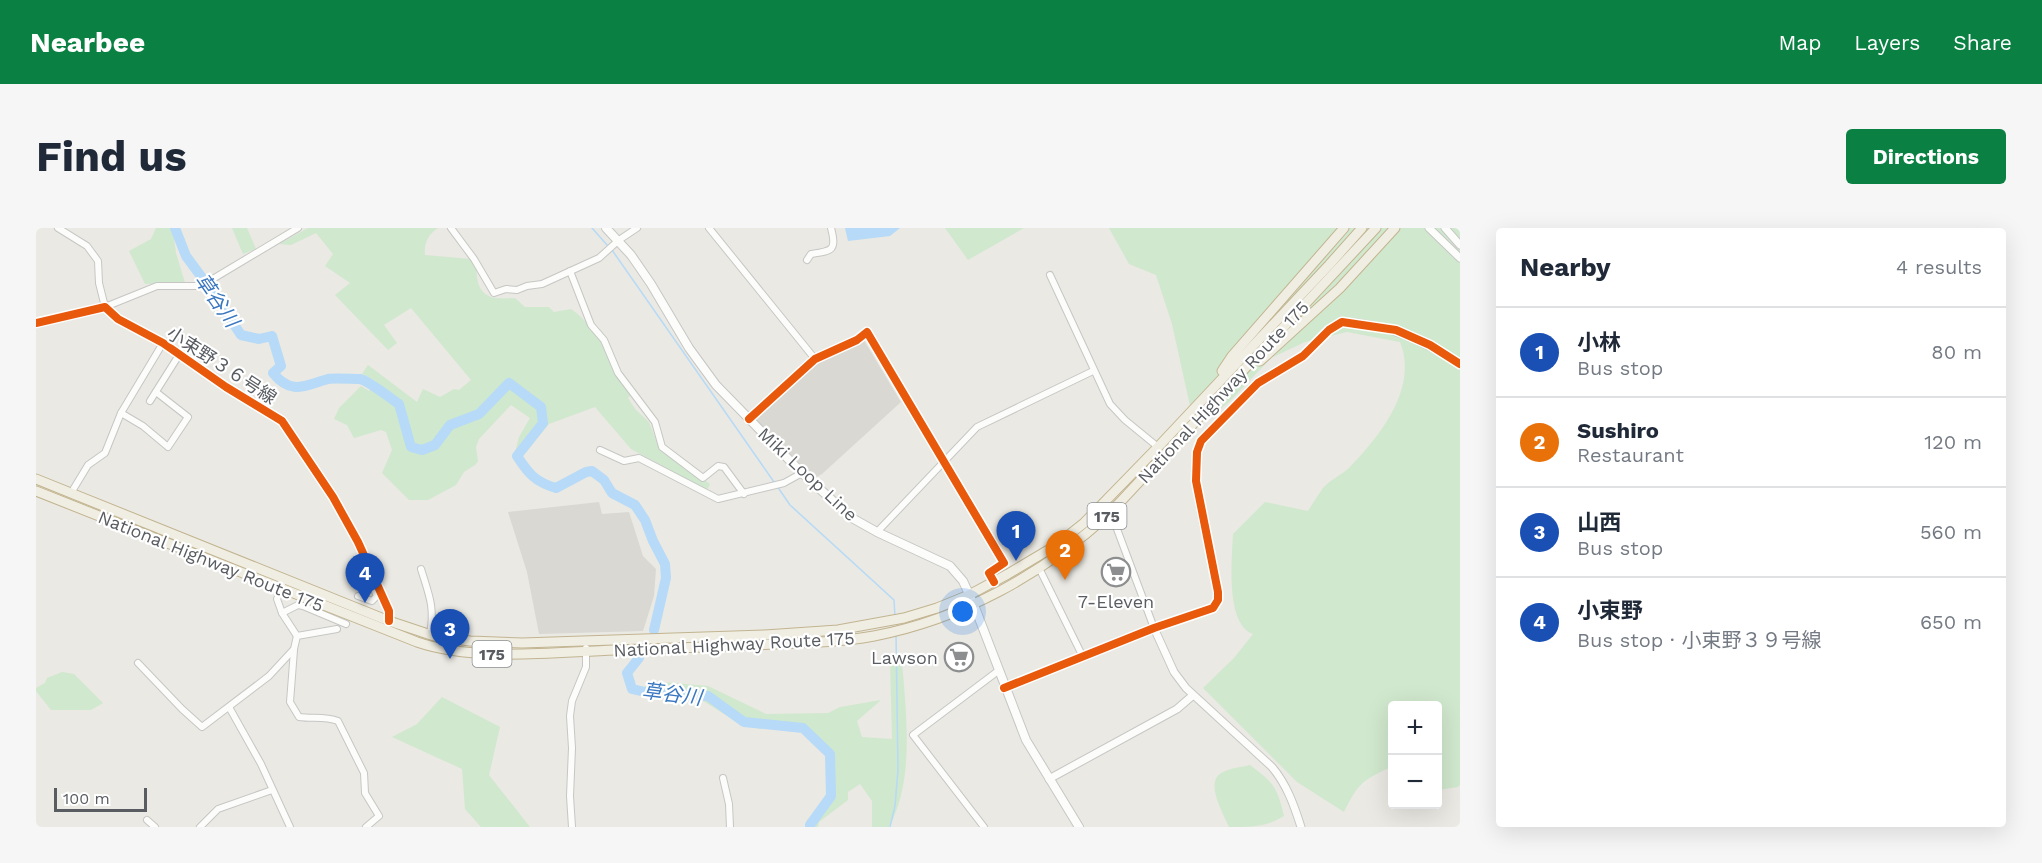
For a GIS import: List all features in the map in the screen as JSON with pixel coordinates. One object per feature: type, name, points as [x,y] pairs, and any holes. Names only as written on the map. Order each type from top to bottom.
[{"type":"highway","points":[[1213,394],[1232,356],[1344,228]]},
{"type":"highway","name":"National Highway Route 175","points":[[1333,268],[1362,228]]},
{"type":"highway","name":"National Highway Route 175","points":[[36,491],[430,647],[495,654],[838,630],[904,618],[937,608],[994,582],[1055,546],[1084,523],[1213,394],[1333,268],[1376,228]]},
{"type":"highway","points":[[1213,394],[1244,375],[1340,288],[1395,228]]},
{"type":"highway","name":"National Highway Route 175","points":[[36,479],[389,621],[429,634],[503,644],[586,646],[809,643],[873,636],[907,628],[974,605],[1039,568],[1071,548],[1109,514],[1213,394]]},
{"type":"main road","name":"Miki Loop Line","points":[[606,228],[619,240],[651,284],[689,348],[716,386],[802,472],[840,508],[877,532],[950,566],[963,581],[1026,740],[1079,827]]},
{"type":"street","points":[[58,228],[87,246],[98,261],[99,283],[105,308]]},
{"type":"street","points":[[36,323],[105,308],[157,286],[201,286],[298,228]]},
{"type":"street","points":[[451,228],[474,259],[494,293],[542,284],[598,258],[637,228]]},
{"type":"street","points":[[709,228],[815,359]]},
{"type":"street","points":[[807,260],[810,254],[828,252],[833,248],[835,241],[831,228]]},
{"type":"street","points":[[1429,228],[1460,258]]},
{"type":"street","points":[[1445,228],[1460,245]]},
{"type":"street","points":[[570,271],[591,325],[604,340],[618,373],[655,422],[662,447],[703,478],[718,466],[724,467],[744,494]]},
{"type":"street","points":[[1050,275],[1110,404],[1125,420],[1158,447]]},
{"type":"street","name":"小束野３６号線","points":[[105,308],[118,319],[163,343],[282,421],[333,497],[358,542],[389,611],[389,621]]},
{"type":"street","points":[[1004,688],[1154,628],[1213,608],[1218,600],[1196,481],[1197,452],[1202,441],[1258,383],[1303,356],[1329,330],[1342,322],[1396,330],[1430,345],[1460,364]]},
{"type":"street","points":[[749,419],[815,359],[857,340],[867,332],[1004,563],[989,573],[994,582]]},
{"type":"street","points":[[71,493],[88,465],[105,453],[121,413],[163,343]]},
{"type":"street","points":[[150,401],[179,355]]},
{"type":"street","points":[[877,532],[977,427],[1093,371]]},
{"type":"street","points":[[121,413],[143,426],[168,447],[188,417],[156,392]]},
{"type":"street","points":[[600,450],[624,461],[639,458],[718,500],[784,483],[802,472]]},
{"type":"street","points":[[1101,505],[1114,521],[1132,564],[1154,628],[1174,672],[1192,696],[1272,767],[1290,794],[1302,827]]},
{"type":"street","points":[[1039,568],[1083,657]]},
{"type":"street","points":[[421,569],[432,606],[433,617],[429,634]]},
{"type":"street","points":[[358,596],[372,601],[377,596],[370,582],[374,577]]},
{"type":"street","points":[[285,579],[277,599],[282,613],[297,636],[290,702],[298,717],[314,719],[328,717],[338,721],[364,773],[365,793],[379,816],[366,827]]},
{"type":"street","points":[[282,613],[298,605],[346,624]]},
{"type":"street","points":[[297,636],[337,629]]},
{"type":"street","points":[[572,827],[570,716],[572,701],[586,668],[586,646]]},
{"type":"street","points":[[138,663],[202,727],[268,676],[294,649]]},
{"type":"street","points":[[984,827],[913,735],[998,671]]},
{"type":"street","points":[[1049,779],[1177,709],[1192,696]]},
{"type":"street","points":[[229,707],[261,764],[290,827]]},
{"type":"street","points":[[723,778],[729,804],[730,827]]},
{"type":"street","points":[[200,827],[218,809],[272,790]]},
{"type":"street","points":[[147,820],[155,827]]},
{"type":"shaded area","points":[[862,337],[901,402],[815,478],[754,419],[810,365]]},
{"type":"shaded area","points":[[599,502],[602,514],[629,512],[643,556],[656,569],[654,596],[643,631],[539,634],[527,572],[508,512]]},
{"type":"green space","points":[[156,228],[178,228],[173,231],[176,253],[185,283],[145,284],[129,251],[151,239]]},
{"type":"green space","points":[[232,228],[247,228],[256,249],[243,254]]},
{"type":"green space","points":[[308,228],[438,228],[427,239],[425,255],[471,259],[476,267],[479,285],[485,294],[495,298],[515,298],[525,307],[549,307],[554,312],[571,309],[591,327],[599,338],[630,396],[628,398],[635,409],[649,422],[658,445],[710,484],[707,490],[631,449],[595,407],[549,424],[517,463],[514,457],[519,437],[530,418],[511,405],[479,439],[476,447],[478,461],[464,472],[456,485],[428,500],[409,500],[382,473],[392,450],[386,432],[381,430],[354,438],[347,425],[334,419],[339,408],[361,386],[369,391],[376,381],[362,374],[368,365],[417,402],[423,389],[440,397],[454,389],[459,390],[471,380],[411,308],[384,325],[397,343],[388,350],[335,295],[350,283],[325,266],[333,254],[316,233],[291,245],[279,244]]},
{"type":"green space","points":[[945,228],[1024,228],[968,260]]},
{"type":"green space","points":[[1109,228],[1460,228],[1460,785],[1458,787],[1442,789],[1442,701],[1388,701],[1388,768],[1361,784],[1344,812],[1297,782],[1203,688],[1234,658],[1253,634],[1244,628],[1234,605],[1233,534],[1265,502],[1308,511],[1323,488],[1361,456],[1383,427],[1400,394],[1404,377],[1404,359],[1400,342],[1347,332],[1305,342],[1271,358],[1230,401],[1207,420],[1194,424],[1172,324],[1156,275],[1129,264]]},
{"type":"green space","points":[[890,659],[902,661],[907,746],[903,788],[889,827],[872,827],[872,801],[860,784],[848,792],[848,800],[819,822],[818,827],[806,827],[807,820],[830,803],[834,785],[834,760],[799,725],[781,721],[760,729],[740,724],[697,697],[684,702],[645,694],[643,688],[651,681],[708,686],[766,714],[828,713],[840,707],[881,700],[857,721],[862,737],[892,739]]},
{"type":"green space","points":[[62,672],[74,674],[103,703],[91,710],[51,710],[36,688],[45,683],[47,678]]},
{"type":"green space","points":[[442,697],[500,727],[489,775],[530,827],[481,827],[465,809],[462,769],[392,737],[417,724]]},
{"type":"green space","points":[[1250,765],[1273,786],[1284,816],[1258,826],[1229,827],[1215,790],[1217,776],[1223,772]]},
{"type":"water","points":[[845,228],[900,228],[890,236],[848,241]]},
{"type":"waterway","name":"草谷川","points":[[175,228],[186,256],[241,335],[259,339],[272,336],[281,366],[273,373],[280,380],[293,387],[331,379],[364,380],[399,404],[411,447],[422,450],[435,445],[450,425],[479,414],[509,383],[541,407],[543,423],[517,456],[533,476],[549,486],[556,488],[592,471],[604,480],[612,493],[635,505],[645,520],[665,564],[666,578],[654,630]]},
{"type":"waterway","points":[[592,228],[608,246]]},
{"type":"waterway","points":[[612,250],[774,482]]},
{"type":"waterway","points":[[777,486],[790,505],[894,600],[895,617]]},
{"type":"waterway","points":[[890,827],[895,806],[898,770],[896,634]]},
{"type":"waterway","name":"草谷川","points":[[639,658],[627,673],[632,689],[708,696],[744,722],[803,728],[830,754],[831,796],[810,827]]},
{"type":"cycle path","points":[[36,323],[105,307],[118,319],[163,343],[226,387],[282,421],[333,497],[358,542],[389,611],[389,621]]},
{"type":"cycle path","points":[[1004,688],[1154,628],[1213,608],[1218,600],[1218,592],[1196,481],[1197,452],[1201,441],[1258,383],[1303,356],[1329,330],[1342,322],[1396,330],[1430,345],[1460,364]]},
{"type":"cycle path","points":[[749,419],[815,359],[857,340],[867,332],[1004,563],[989,573],[994,582]]},
{"type":"place","name":"小林","points":[[1016,561]]},
{"type":"place","name":"7-Eleven","points":[[1116,572]]},
{"type":"place","name":"Sushiro","points":[[1065,580]]},
{"type":"place","name":"小束野","points":[[365,603]]},
{"type":"place","name":"Lawson","points":[[959,657]]},
{"type":"place","name":"山西","points":[[450,659]]}]
